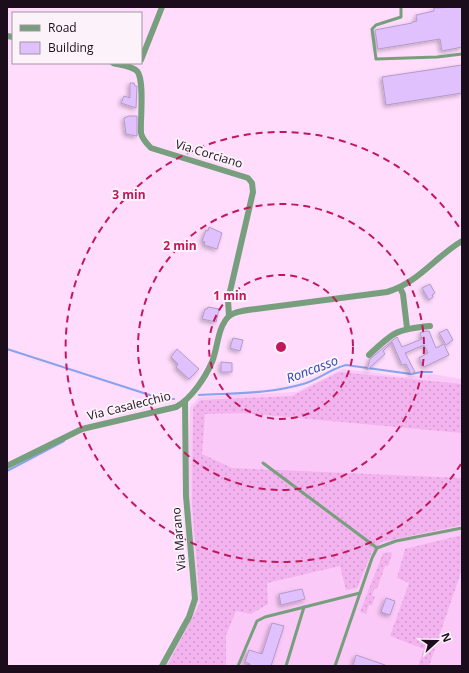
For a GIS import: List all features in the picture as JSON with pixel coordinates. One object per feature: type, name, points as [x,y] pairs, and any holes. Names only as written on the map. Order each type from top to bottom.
[{"type":"street","points":[[142,57],[162,7]]},
{"type":"street","points":[[116,64],[137,71],[140,64]]},
{"type":"street","name":"Via Corciano","points":[[137,71],[142,100],[141,134],[151,148],[225,170],[248,178],[252,183],[253,192],[228,300],[229,316]]},
{"type":"street","points":[[229,316],[237,312],[387,292],[400,288],[415,280],[462,241]]},
{"type":"street","points":[[400,288],[403,294],[407,328]]},
{"type":"street","name":"Via Casalecchio","points":[[7,466],[82,429],[176,407],[185,402],[212,362],[222,329],[229,316]]},
{"type":"street","points":[[369,355],[387,337],[407,328],[430,326]]},
{"type":"street","name":"Via Marano","points":[[162,666],[189,617],[196,599],[186,496],[185,402]]},
{"type":"lane","points":[[401,7],[401,17],[376,25],[372,29],[376,59],[437,58],[462,54]]},
{"type":"lane","points":[[263,463],[377,548]]},
{"type":"lane","points":[[335,666],[372,558],[377,548],[396,541],[462,528]]},
{"type":"lane","points":[[238,666],[257,621],[265,616],[360,593]]},
{"type":"lane","points":[[286,666],[304,607]]},
{"type":"shaded area","points":[[343,369],[406,377],[432,374],[462,379],[462,666],[164,666],[191,620],[198,599],[188,493],[190,407],[199,397],[296,392]]},
{"type":"shaded area","points":[[339,372],[462,384],[462,433],[243,413],[205,414],[202,454],[232,468],[462,478],[462,525],[381,542],[372,552],[357,588],[346,590],[340,566],[267,583],[268,604],[251,614],[236,611],[226,635],[226,666],[167,666],[200,603],[192,503],[193,408],[200,400],[292,396]]},
{"type":"shaded area","points":[[462,535],[462,569],[429,666],[418,666],[424,649],[390,636],[409,583],[397,578],[405,549]]},
{"type":"shaded area","points":[[391,552],[392,554],[388,566],[385,566],[377,589],[374,589],[372,596],[375,596],[372,605],[369,605],[366,614],[360,612],[383,553]]},
{"type":"building","points":[[462,7],[462,47],[442,51],[440,39],[378,49],[375,30],[412,23],[417,21],[416,15],[434,11],[434,8]]},
{"type":"building","points":[[462,65],[462,93],[386,105],[382,77]]},
{"type":"building","points":[[130,83],[134,83],[135,86],[137,86],[136,108],[121,103],[124,96],[130,98]]},
{"type":"building","points":[[129,116],[137,116],[137,136],[126,134],[124,118]]},
{"type":"building","points":[[209,227],[222,233],[217,249],[204,245],[205,242],[202,241],[206,230],[208,231]]},
{"type":"building","points":[[430,284],[435,293],[429,300],[422,288]]},
{"type":"building","points":[[208,307],[219,309],[216,322],[202,319],[205,309]]},
{"type":"building","points":[[447,329],[453,340],[446,345],[439,333]]},
{"type":"building","points":[[429,331],[436,348],[444,344],[449,355],[424,367],[419,358],[428,353],[424,345],[405,353],[415,372],[411,374],[406,364],[402,365],[392,342],[383,351],[385,354],[367,370],[370,359],[397,337],[402,347],[422,339],[420,333]]},
{"type":"building","points":[[233,338],[243,340],[240,351],[230,348]]},
{"type":"building","points":[[177,349],[199,369],[189,379],[176,367],[178,364],[171,357]]},
{"type":"building","points":[[221,362],[232,363],[232,372],[221,372]]},
{"type":"building","points":[[302,589],[305,599],[281,605],[279,594]]},
{"type":"building","points":[[386,598],[395,601],[390,615],[381,612]]},
{"type":"building","points":[[272,623],[284,626],[271,666],[250,666],[250,664],[245,662],[249,650],[262,654]]},
{"type":"building","points":[[356,655],[385,665],[385,666],[353,666]]},
{"type":"waterway","name":"Roncasso","points":[[7,349],[159,398],[174,399]]},
{"type":"waterway","name":"Roncasso","points":[[199,395],[277,390],[314,380],[346,365],[411,374],[432,372]]},
{"type":"waterway","name":"Roncasso","points":[[7,471],[64,441]]}]
